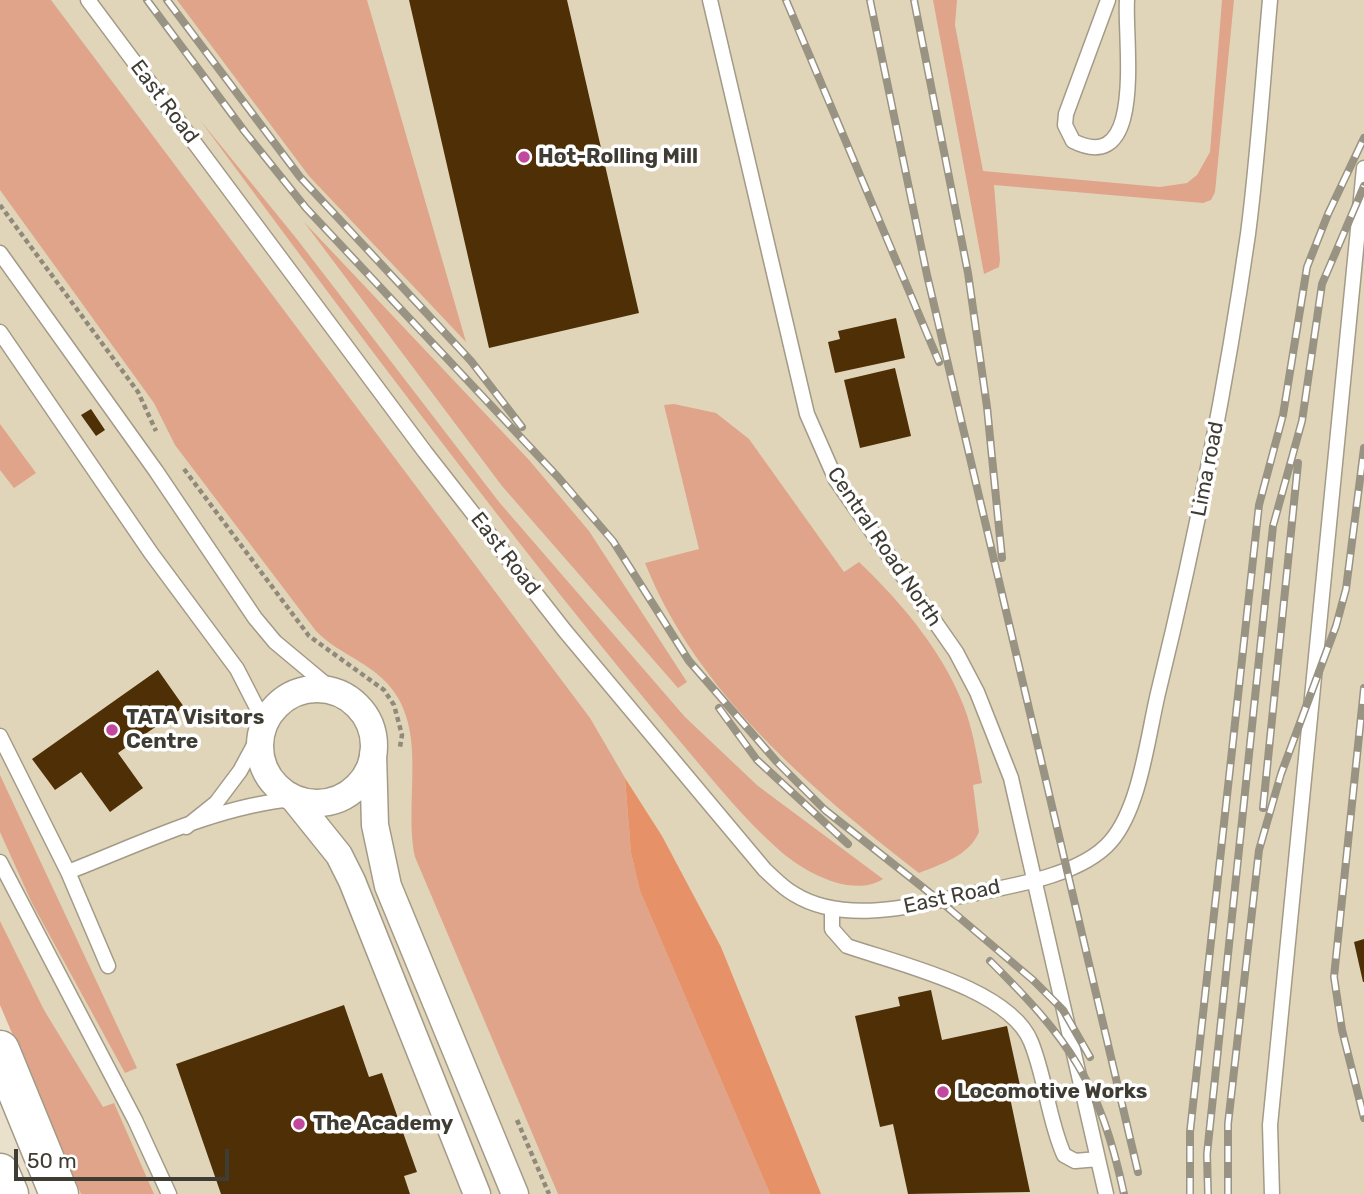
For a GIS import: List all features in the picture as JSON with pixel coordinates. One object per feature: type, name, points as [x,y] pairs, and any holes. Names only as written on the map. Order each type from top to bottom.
[{"type":"main road","points":[[0,1050],[59,1194]]},
{"type":"main road","points":[[0,1173],[9,1194]]},
{"type":"street","points":[[373,754],[368,771],[358,785],[345,796],[311,804],[280,791],[262,764],[261,732],[266,719],[284,699],[309,690],[335,692],[349,699],[369,723],[373,754],[375,825],[388,886],[515,1194]]},
{"type":"street","points":[[294,799],[324,834],[352,881],[477,1194]]},
{"type":"lane","name":"East Road","points":[[88,0],[425,452],[565,631],[765,870],[793,894],[832,909],[897,908],[1035,879]]},
{"type":"lane","name":"Central Road North","points":[[710,0],[807,414],[836,480],[956,652],[977,692],[1011,778],[1106,1194]]},
{"type":"lane","points":[[1108,0],[1066,114],[1065,125],[1073,141],[1092,147],[1103,147],[1112,142],[1124,123],[1127,0]]},
{"type":"lane","name":"Lima road","points":[[1035,879],[1092,857],[1109,843],[1130,808],[1186,577],[1213,449],[1248,232],[1270,0]]},
{"type":"lane","points":[[1272,1194],[1270,1125],[1364,169]]},
{"type":"lane","points":[[0,253],[156,471],[255,618],[275,642],[335,692]]},
{"type":"lane","points":[[0,332],[151,554],[237,669],[258,710],[261,732],[229,788],[216,803],[186,827]]},
{"type":"lane","points":[[0,736],[68,872],[108,966]]},
{"type":"lane","points":[[68,872],[186,827],[261,804],[294,799]]},
{"type":"lane","points":[[0,862],[129,1108],[169,1194]]},
{"type":"lane","points":[[832,909],[832,929],[847,946],[975,991],[1012,1014],[1033,1048],[1064,1155],[1075,1161],[1098,1159]]},
{"type":"shaded area","points":[[0,0],[1364,0],[1364,1194],[81,1194],[0,1005]]},
{"type":"shaded area","points":[[0,0],[51,0],[590,718],[625,778],[631,853],[640,891],[770,1194],[558,1194],[415,857],[412,835],[411,742],[399,700],[378,675],[316,631],[175,445],[154,403],[0,190]]},
{"type":"shaded area","points":[[177,0],[367,0],[466,342],[309,176]]},
{"type":"shaded area","points":[[933,0],[957,0],[955,25],[983,171],[1160,187],[1187,183],[1197,175],[1210,152],[1222,0],[1234,0],[1215,192],[1211,200],[1203,203],[994,185],[1000,260],[999,267],[984,274]]},
{"type":"shaded area","points":[[200,120],[296,238],[499,502],[685,717],[758,786],[883,879],[857,886],[842,884],[800,866],[778,849],[732,802],[512,534]]},
{"type":"shaded area","points":[[304,222],[529,460],[589,531],[687,682],[678,688],[502,486]]},
{"type":"shaded area","points":[[674,404],[716,413],[749,439],[844,572],[859,562],[892,595],[936,652],[967,715],[982,783],[973,785],[979,832],[961,853],[919,873],[838,807],[761,735],[726,696],[695,654],[667,610],[645,563],[699,549],[664,405]]},
{"type":"shaded area","points":[[0,424],[36,473],[14,488],[0,470]]},
{"type":"shaded area","points":[[0,775],[137,1068],[125,1073],[32,903],[0,832]]},
{"type":"shaded area","points":[[625,778],[662,836],[721,947],[821,1194],[770,1194],[640,891],[631,853]]},
{"type":"shaded area","points":[[0,921],[44,1010],[103,1107],[114,1103],[154,1194],[81,1194],[0,1005]]},
{"type":"building","name":"Hot-Rolling Mill","points":[[409,0],[567,0],[639,313],[489,348]]},
{"type":"building","points":[[896,318],[905,358],[835,373],[828,342],[840,339],[838,331]]},
{"type":"building","points":[[895,368],[911,436],[860,448],[844,380]]},
{"type":"building","points":[[91,409],[105,430],[96,436],[81,415]]},
{"type":"building","name":"TATA Visitors Centre","points":[[158,670],[184,707],[118,753],[143,788],[110,812],[81,772],[55,790],[32,759]]},
{"type":"building","points":[[1364,939],[1364,982],[1363,982],[1354,942]]},
{"type":"building","name":"Locomotive Works","points":[[931,990],[942,1040],[1007,1026],[1021,1090],[1009,1093],[1030,1192],[908,1194],[893,1124],[880,1127],[855,1016],[900,1006],[898,997]]},
{"type":"building","name":"The Academy","points":[[344,1005],[369,1077],[382,1073],[417,1172],[404,1176],[410,1194],[221,1194],[176,1064]]},
{"type":"railway","points":[[147,0],[245,132],[306,208],[558,477],[613,541],[689,661],[777,762],[825,810],[940,901],[1033,980],[1063,1010],[1090,1057]]},
{"type":"railway","points":[[167,0],[300,177],[471,361],[522,427]]},
{"type":"railway","points":[[786,0],[939,362]]},
{"type":"railway","points":[[870,0],[927,275],[1138,1172]]},
{"type":"railway","points":[[914,0],[968,273],[987,407],[1002,558]]},
{"type":"railway","points":[[1190,1194],[1190,1132],[1259,505],[1283,415],[1307,267],[1328,214],[1364,138]]},
{"type":"railway","points":[[1208,1194],[1207,1154],[1273,526],[1302,421],[1322,284],[1364,186]]},
{"type":"railway","points":[[1228,1194],[1228,1124],[1259,850],[1281,774],[1336,626],[1346,589],[1364,448]]},
{"type":"railway","points":[[1263,808],[1298,463]]},
{"type":"railway","points":[[1364,688],[1334,977],[1342,1030],[1364,1118]]},
{"type":"railway","points":[[719,708],[757,760],[848,844]]},
{"type":"railway","points":[[990,961],[1041,1015],[1078,1066],[1104,1122],[1124,1194]]},
{"type":"place","name":"Hot-Rolling Mill","points":[[524,157]]},
{"type":"place","name":"TATA Visitors Centre","points":[[112,730]]},
{"type":"place","name":"Locomotive Works","points":[[943,1092]]},
{"type":"place","name":"The Academy","points":[[299,1124]]}]
